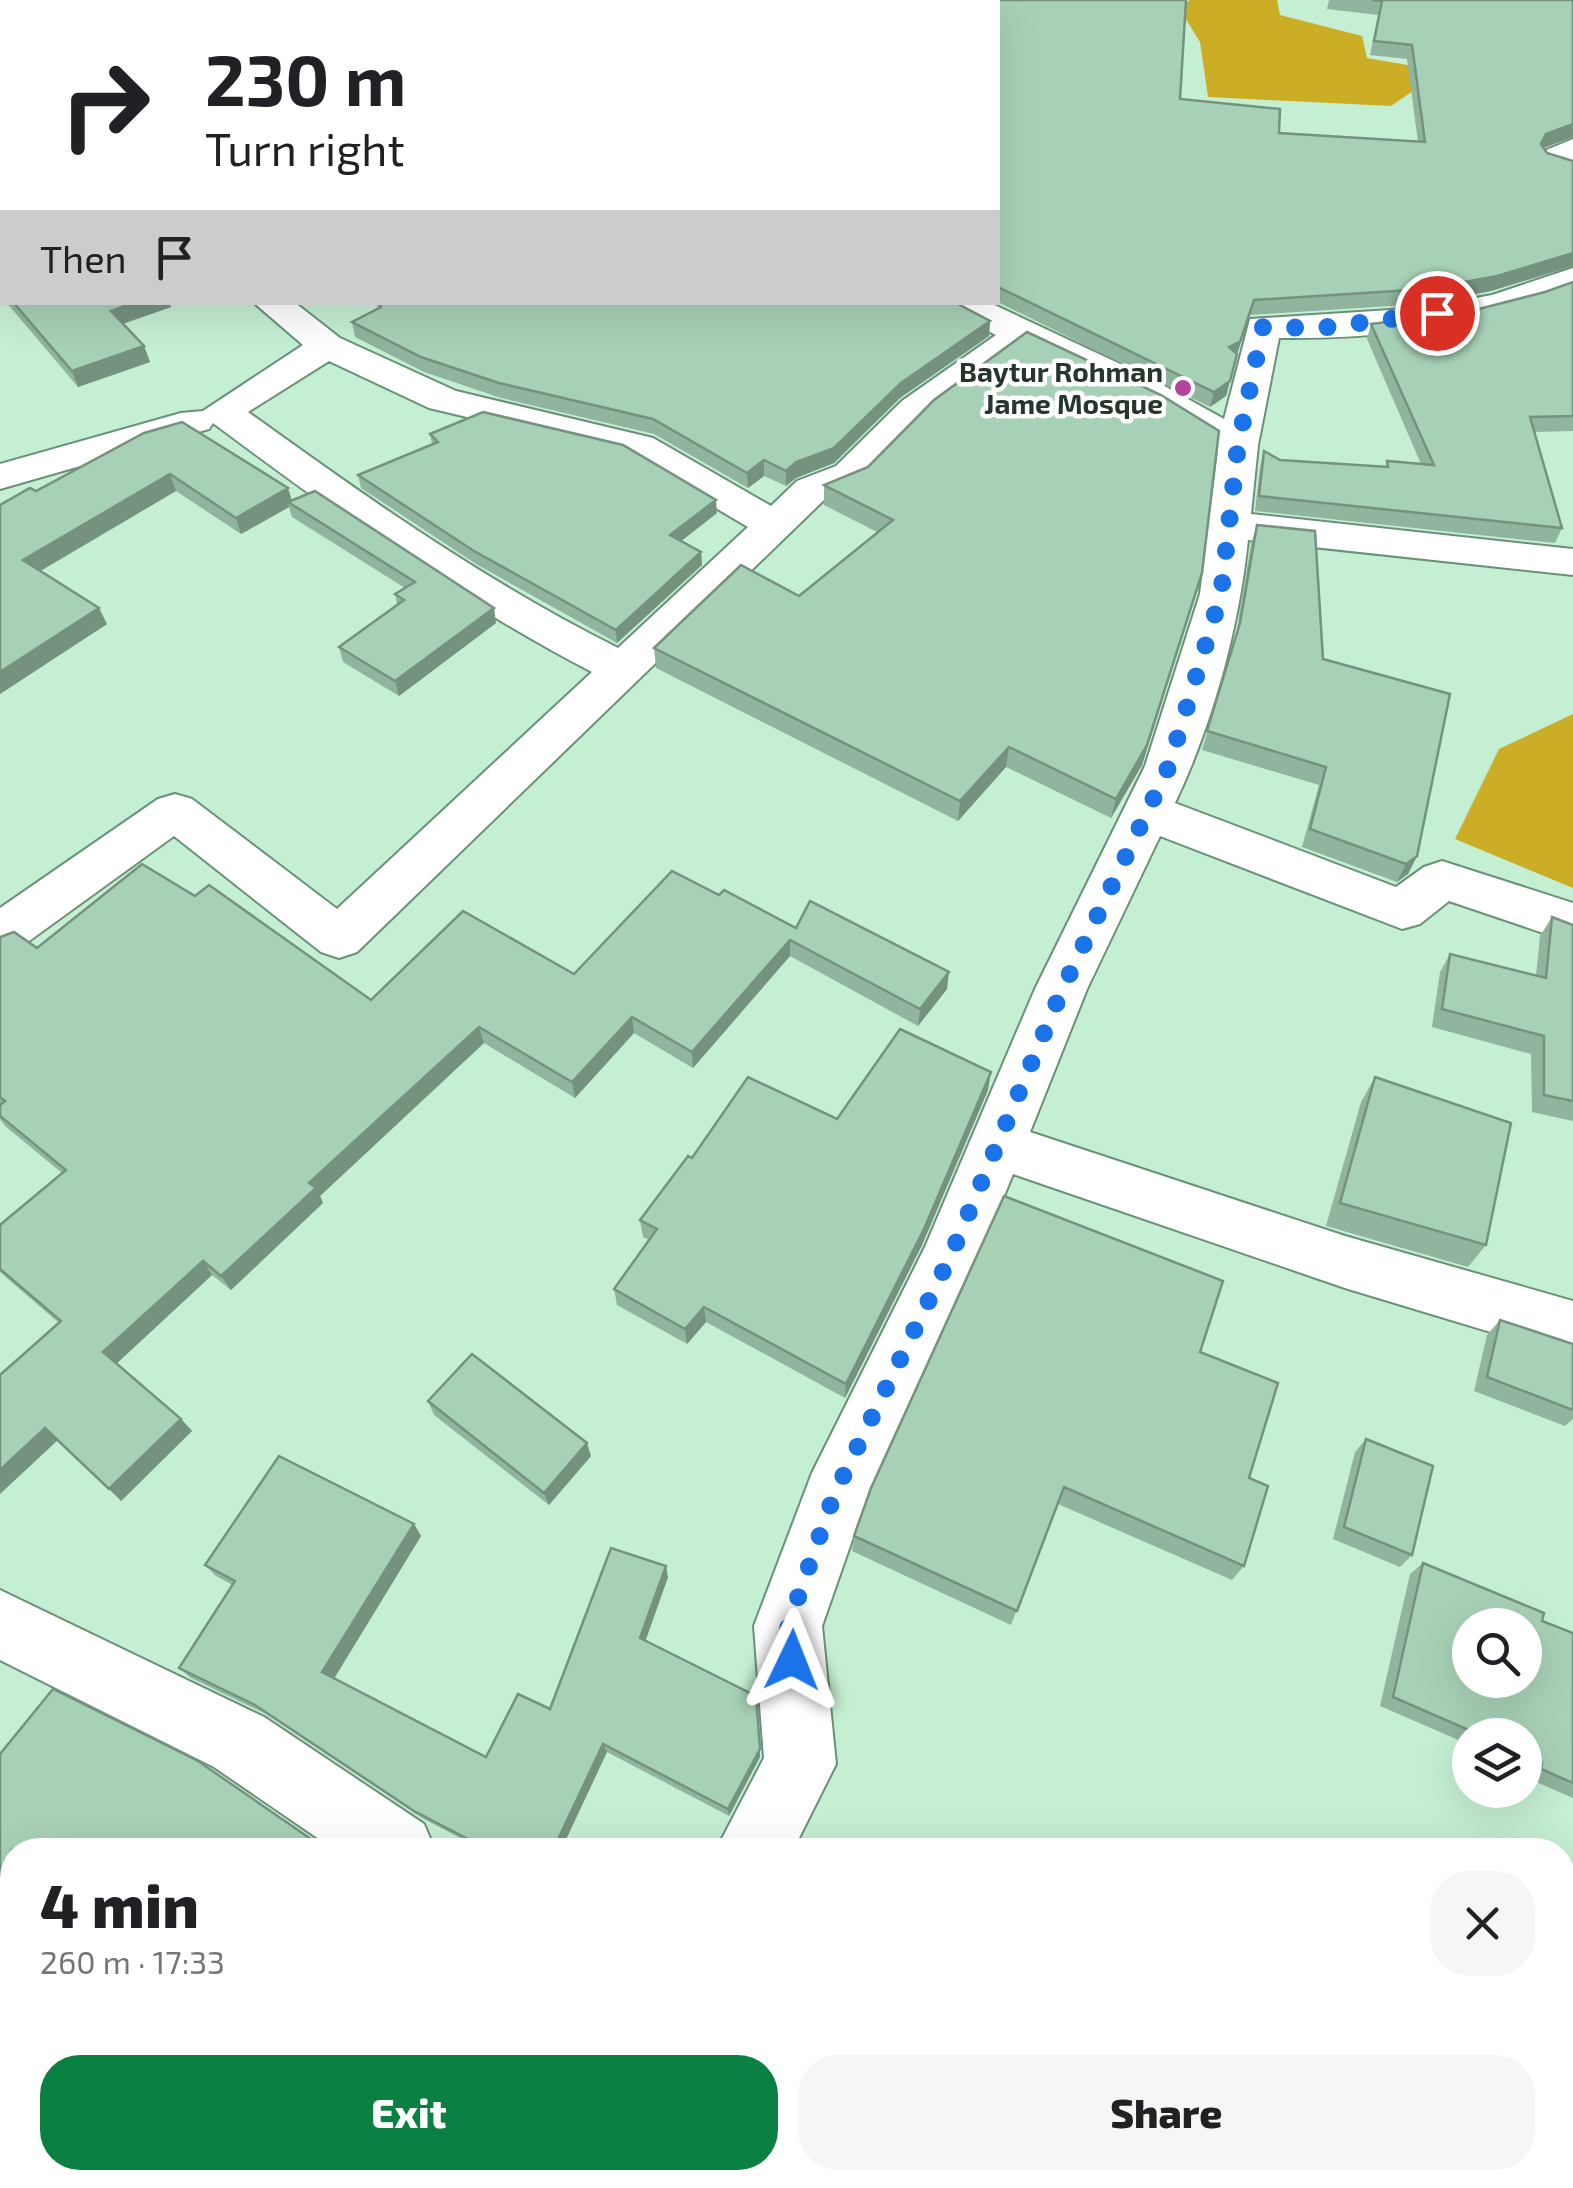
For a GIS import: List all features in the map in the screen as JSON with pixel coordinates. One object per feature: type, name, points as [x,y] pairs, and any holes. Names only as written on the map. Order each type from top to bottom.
[{"type":"street","points":[[1573,149],[1554,158],[1573,165]]},
{"type":"street","points":[[760,1838],[800,1764],[788,1626],[834,1495],[951,1255],[1062,990],[1169,766],[1221,594],[1232,525],[1238,445],[1263,327],[1320,328],[1473,308],[1537,295],[1573,279]]},
{"type":"street","points":[[274,305],[327,346],[444,400],[639,446],[774,525]]},
{"type":"street","points":[[964,305],[1019,335],[1188,409],[1238,445]]},
{"type":"street","points":[[0,935],[175,811],[339,938],[811,490],[850,475],[916,409],[1019,335]]},
{"type":"street","points":[[0,476],[140,440],[222,412],[327,346]]},
{"type":"street","points":[[222,412],[354,508],[516,614],[623,669]]},
{"type":"street","points":[[1232,525],[1573,562]]},
{"type":"street","points":[[1148,812],[1402,910],[1442,880],[1573,923]]},
{"type":"street","points":[[997,1145],[1345,1262],[1573,1329]]},
{"type":"street","points":[[0,1624],[240,1742],[380,1838]]},
{"type":"shaded area","points":[[1190,0],[1277,0],[1280,15],[1362,36],[1367,58],[1442,71],[1391,106],[1208,97],[1200,42],[1179,8]]},
{"type":"shaded area","points":[[1573,714],[1573,888],[1455,839],[1499,749]]},
{"type":"building","points":[[1000,0],[1186,0],[1180,99],[1280,109],[1279,133],[1425,142],[1412,45],[1374,41],[1382,1],[1372,0],[1573,0],[1573,124],[1546,134],[1541,144],[1547,153],[1573,161],[1573,253],[1497,276],[1426,289],[1254,300],[1240,342],[1229,347],[1237,354],[1230,381],[1214,392],[1000,288]]},
{"type":"building","points":[[1573,282],[1573,416],[1530,417],[1562,528],[1259,496],[1264,451],[1280,460],[1388,467],[1387,461],[1434,465],[1371,324],[1471,311]]},
{"type":"building","points":[[16,305],[127,305],[111,311],[144,346],[72,371]]},
{"type":"building","points":[[960,305],[990,321],[901,383],[834,448],[796,462],[786,471],[764,460],[747,473],[653,419],[499,383],[421,357],[352,322],[381,307]]},
{"type":"building","points":[[1027,332],[1161,395],[1219,431],[1202,573],[1147,745],[1116,799],[1009,747],[960,801],[654,648],[741,565],[799,596],[893,520],[824,485],[868,467],[934,400]]},
{"type":"building","points":[[483,412],[623,445],[716,500],[670,535],[701,552],[616,630],[474,551],[358,475],[438,442],[430,434]]},
{"type":"building","points":[[182,422],[288,488],[236,518],[170,474],[23,560],[99,608],[0,672],[0,505],[30,488],[36,491],[144,433]]},
{"type":"building","points":[[315,491],[494,608],[395,681],[339,647],[404,600],[395,594],[415,582],[288,502]]},
{"type":"building","points":[[1257,525],[1315,531],[1323,659],[1450,694],[1417,856],[1406,864],[1310,829],[1326,767],[1207,731],[1240,623]]},
{"type":"building","points":[[142,864],[195,896],[209,885],[371,1000],[463,911],[574,974],[672,871],[719,895],[724,890],[796,928],[810,901],[949,972],[920,1009],[790,940],[692,1052],[632,1017],[572,1082],[479,1027],[309,1183],[316,1188],[221,1276],[203,1261],[103,1352],[181,1419],[109,1489],[45,1428],[0,1470],[0,1375],[61,1321],[0,1269],[0,1225],[66,1170],[0,1116],[0,1105],[5,1101],[0,1097],[0,937],[14,932],[37,948]]},
{"type":"building","points":[[1552,917],[1573,925],[1573,1101],[1544,1095],[1544,1036],[1442,1009],[1450,954],[1546,978]]},
{"type":"building","points":[[900,1029],[991,1072],[924,1229],[846,1384],[704,1307],[685,1329],[614,1289],[657,1229],[640,1220],[688,1156],[692,1158],[748,1077],[837,1119]]},
{"type":"building","points":[[1375,1077],[1511,1123],[1486,1245],[1340,1203]]},
{"type":"building","points":[[1004,1196],[1223,1281],[1200,1352],[1278,1383],[1249,1478],[1268,1486],[1244,1566],[1064,1487],[1017,1611],[854,1536],[871,1488]]},
{"type":"building","points":[[1500,1320],[1573,1344],[1573,1410],[1487,1377]]},
{"type":"building","points":[[472,1354],[587,1443],[544,1493],[428,1401]]},
{"type":"building","points":[[1366,1439],[1433,1466],[1412,1555],[1344,1527]]},
{"type":"building","points":[[279,1456],[414,1524],[322,1672],[486,1757],[518,1694],[550,1709],[611,1548],[666,1566],[640,1638],[756,1696],[760,1749],[728,1809],[603,1744],[559,1838],[466,1838],[414,1811],[255,1705],[179,1668],[235,1581],[205,1565]]},
{"type":"building","points":[[1423,1563],[1532,1608],[1452,1608],[1452,1698],[1542,1698],[1542,1621],[1573,1633],[1573,1783],[1542,1769],[1542,1718],[1452,1718],[1452,1723],[1393,1697]]},
{"type":"building","points":[[53,1689],[198,1761],[309,1838],[0,1838],[0,1754]]},
{"type":"place","name":"Baytur Rohman Jame Mosque","points":[[1183,388]]},
{"type":"route","points":[[792,1660],[788,1626],[834,1495],[951,1255],[1062,990],[1169,766],[1221,594],[1232,525],[1238,445],[1263,327],[1320,328],[1437,313]]}]
